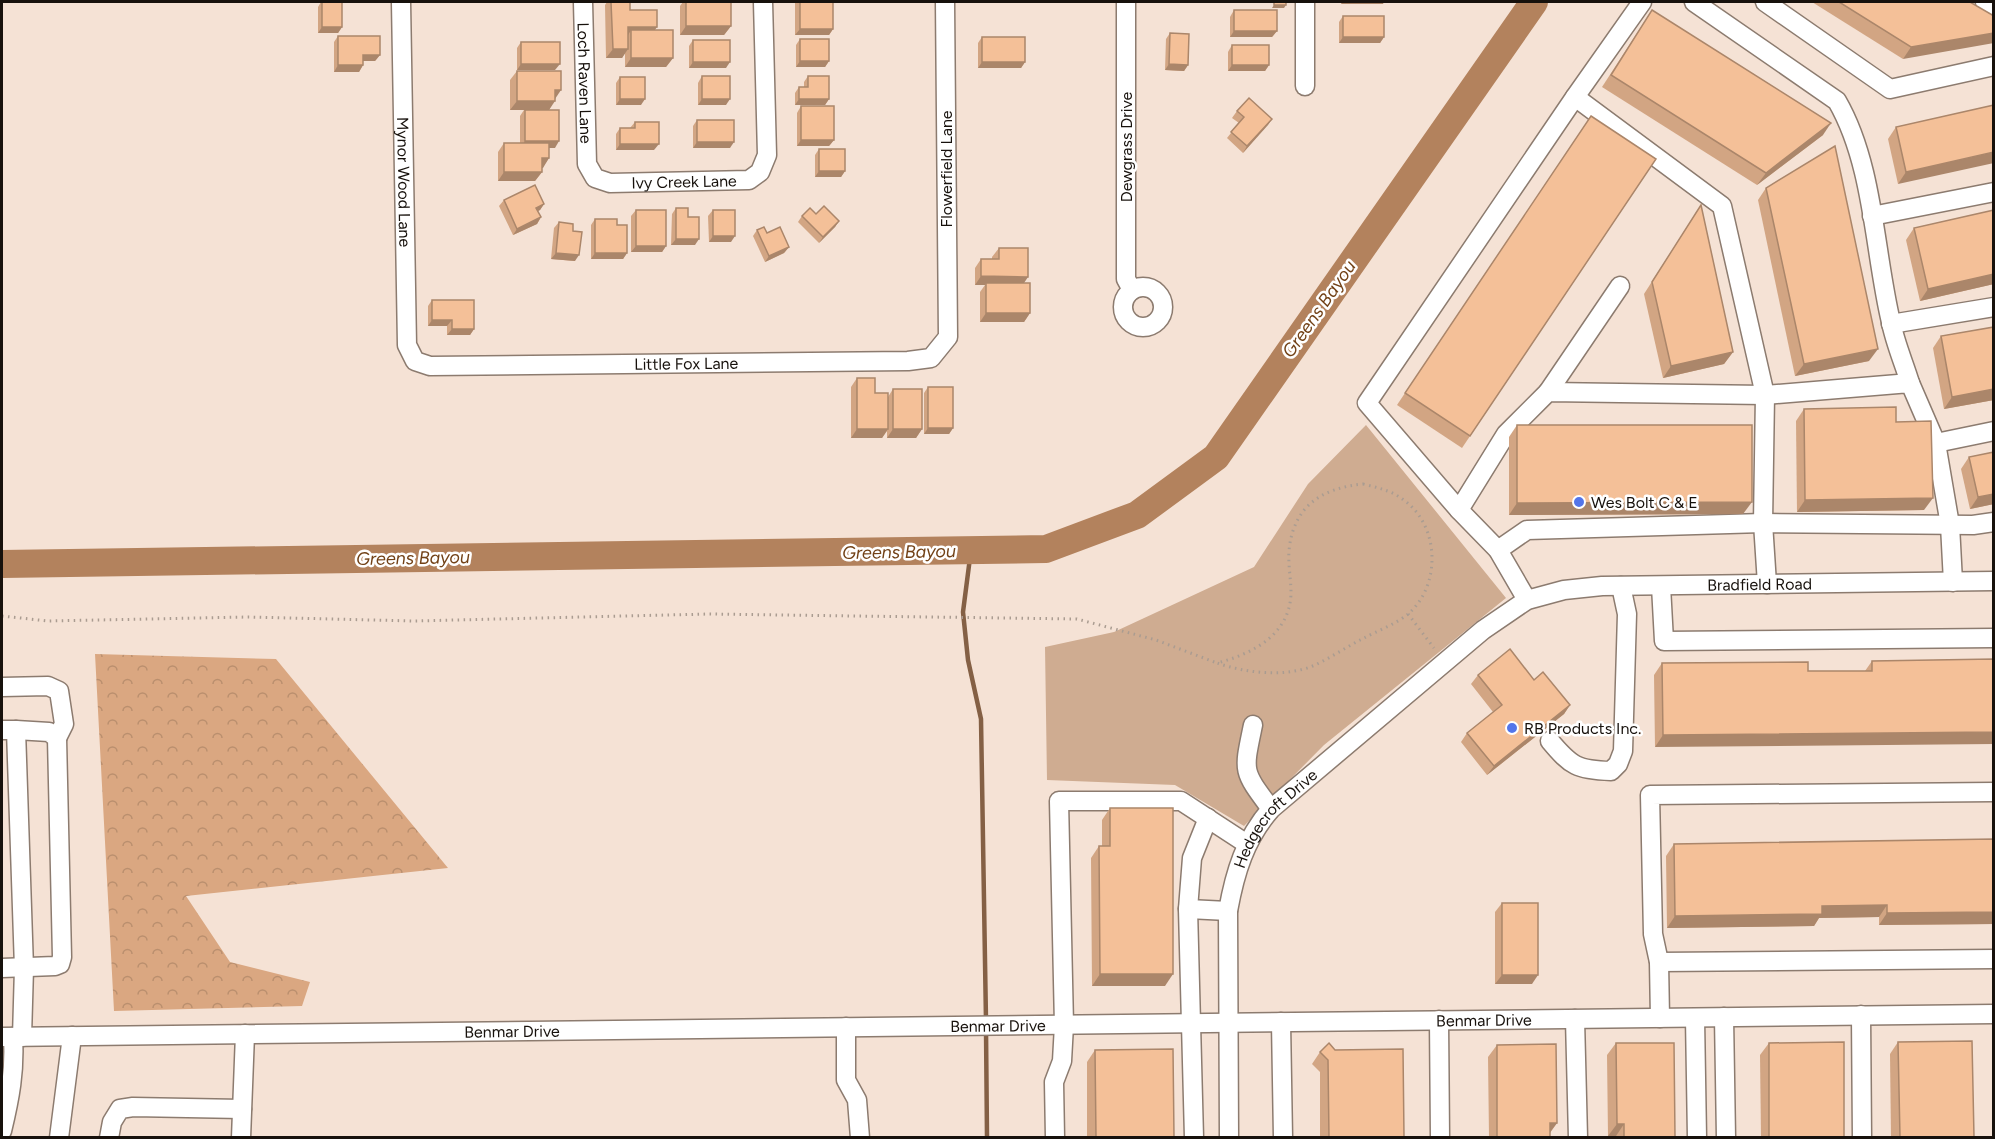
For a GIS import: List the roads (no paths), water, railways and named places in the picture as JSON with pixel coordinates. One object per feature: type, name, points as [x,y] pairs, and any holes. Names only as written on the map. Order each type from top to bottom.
[{"type":"street","name":"Mynor Wood Lane","points":[[401,2],[407,345],[415,361]]},
{"type":"street","name":"Loch Raven Lane","points":[[583,2],[587,164]]},
{"type":"street","name":"Ivy Creek Lane","points":[[587,164],[595,178],[610,183],[749,180],[760,172],[767,155],[763,2]]},
{"type":"street","name":"Flowerfield Lane","points":[[945,2],[948,337]]},
{"type":"street","name":"Dewgrass Drive","points":[[1126,2],[1126,279],[1132,290]]},
{"type":"street","points":[[1305,2],[1305,86]]},
{"type":"street","points":[[1527,600],[1498,550],[1459,510],[1367,403],[1642,2]]},
{"type":"street","points":[[1694,2],[1837,101],[1851,126],[1872,216],[1891,324],[1910,383],[1936,443],[1950,525],[1953,582]]},
{"type":"street","points":[[1765,2],[1890,89],[1994,66]]},
{"type":"street","points":[[1985,2],[1994,7]]},
{"type":"street","points":[[1575,97],[1722,206],[1766,395],[1763,523],[1767,584]]},
{"type":"street","points":[[1872,216],[1994,192]]},
{"type":"street","points":[[1459,510],[1506,434],[1548,392],[1620,286]]},
{"type":"street","points":[[1891,324],[1994,307]]},
{"type":"street","name":"Little Fox Lane","points":[[415,361],[430,366],[908,361],[931,358],[948,337]]},
{"type":"street","points":[[1548,392],[1766,395],[1910,383]]},
{"type":"street","points":[[1936,443],[1994,430]]},
{"type":"street","points":[[1498,550],[1527,530],[1763,523],[1950,525],[1994,522]]},
{"type":"street","name":"Bradfield Road","points":[[1527,600],[1564,590],[1621,586],[1994,581]]},
{"type":"street","points":[[1550,741],[1570,765],[1588,770],[1611,771],[1618,764],[1623,751],[1627,614],[1621,586]]},
{"type":"street","points":[[1661,586],[1664,641],[1994,638]]},
{"type":"street","name":"Hedgecroft Drive","points":[[1229,1137],[1228,911],[1233,884],[1247,844],[1259,823],[1271,809],[1483,630],[1527,600]]},
{"type":"street","points":[[2,687],[48,686],[59,691],[64,724],[57,738],[62,957],[60,964],[55,966],[2,969]]},
{"type":"street","points":[[1253,725],[1245,760],[1247,777],[1271,809]]},
{"type":"street","points":[[2,1131],[12,1093],[15,1066],[12,1037],[24,968],[9,730],[49,732],[57,738]]},
{"type":"street","points":[[1660,1018],[1659,962],[1653,934],[1650,795],[1994,792]]},
{"type":"street","points":[[1055,1137],[1054,1082],[1062,1061],[1064,1025],[1059,801],[1181,801],[1247,844]]},
{"type":"street","points":[[1194,1137],[1193,1023],[1188,909],[1192,858],[1208,819]]},
{"type":"street","points":[[1188,909],[1228,911]]},
{"type":"street","points":[[1659,962],[1994,959]]},
{"type":"street","name":"Benmar Drive","points":[[12,1037],[1994,1014]]},
{"type":"street","points":[[1860,1016],[1862,1137]]},
{"type":"street","points":[[1724,1017],[1726,1137]]},
{"type":"street","points":[[1695,1018],[1698,1137]]},
{"type":"street","points":[[1575,1019],[1578,1137]]},
{"type":"street","points":[[1439,1020],[1440,1137]]},
{"type":"street","points":[[1281,1022],[1284,1137]]},
{"type":"street","points":[[846,1027],[846,1080],[857,1100],[860,1137]]},
{"type":"street","points":[[241,1137],[245,1034]]},
{"type":"street","points":[[59,1137],[72,1036]]},
{"type":"street","points":[[109,1137],[112,1122],[120,1109],[242,1109]]},
{"type":"waterway","name":"Greens Bayou","points":[[2,564],[1046,549],[1137,515],[1216,457],[1534,2]]},
{"type":"waterway","points":[[971,550],[963,612],[968,660],[981,719],[986,1021]]},
{"type":"waterway","points":[[986,1029],[987,1138]]},
{"type":"place","name":"Wes Bolt C & E","points":[[1579,502]]},
{"type":"place","name":"RB Products Inc.","points":[[1512,728]]}]
